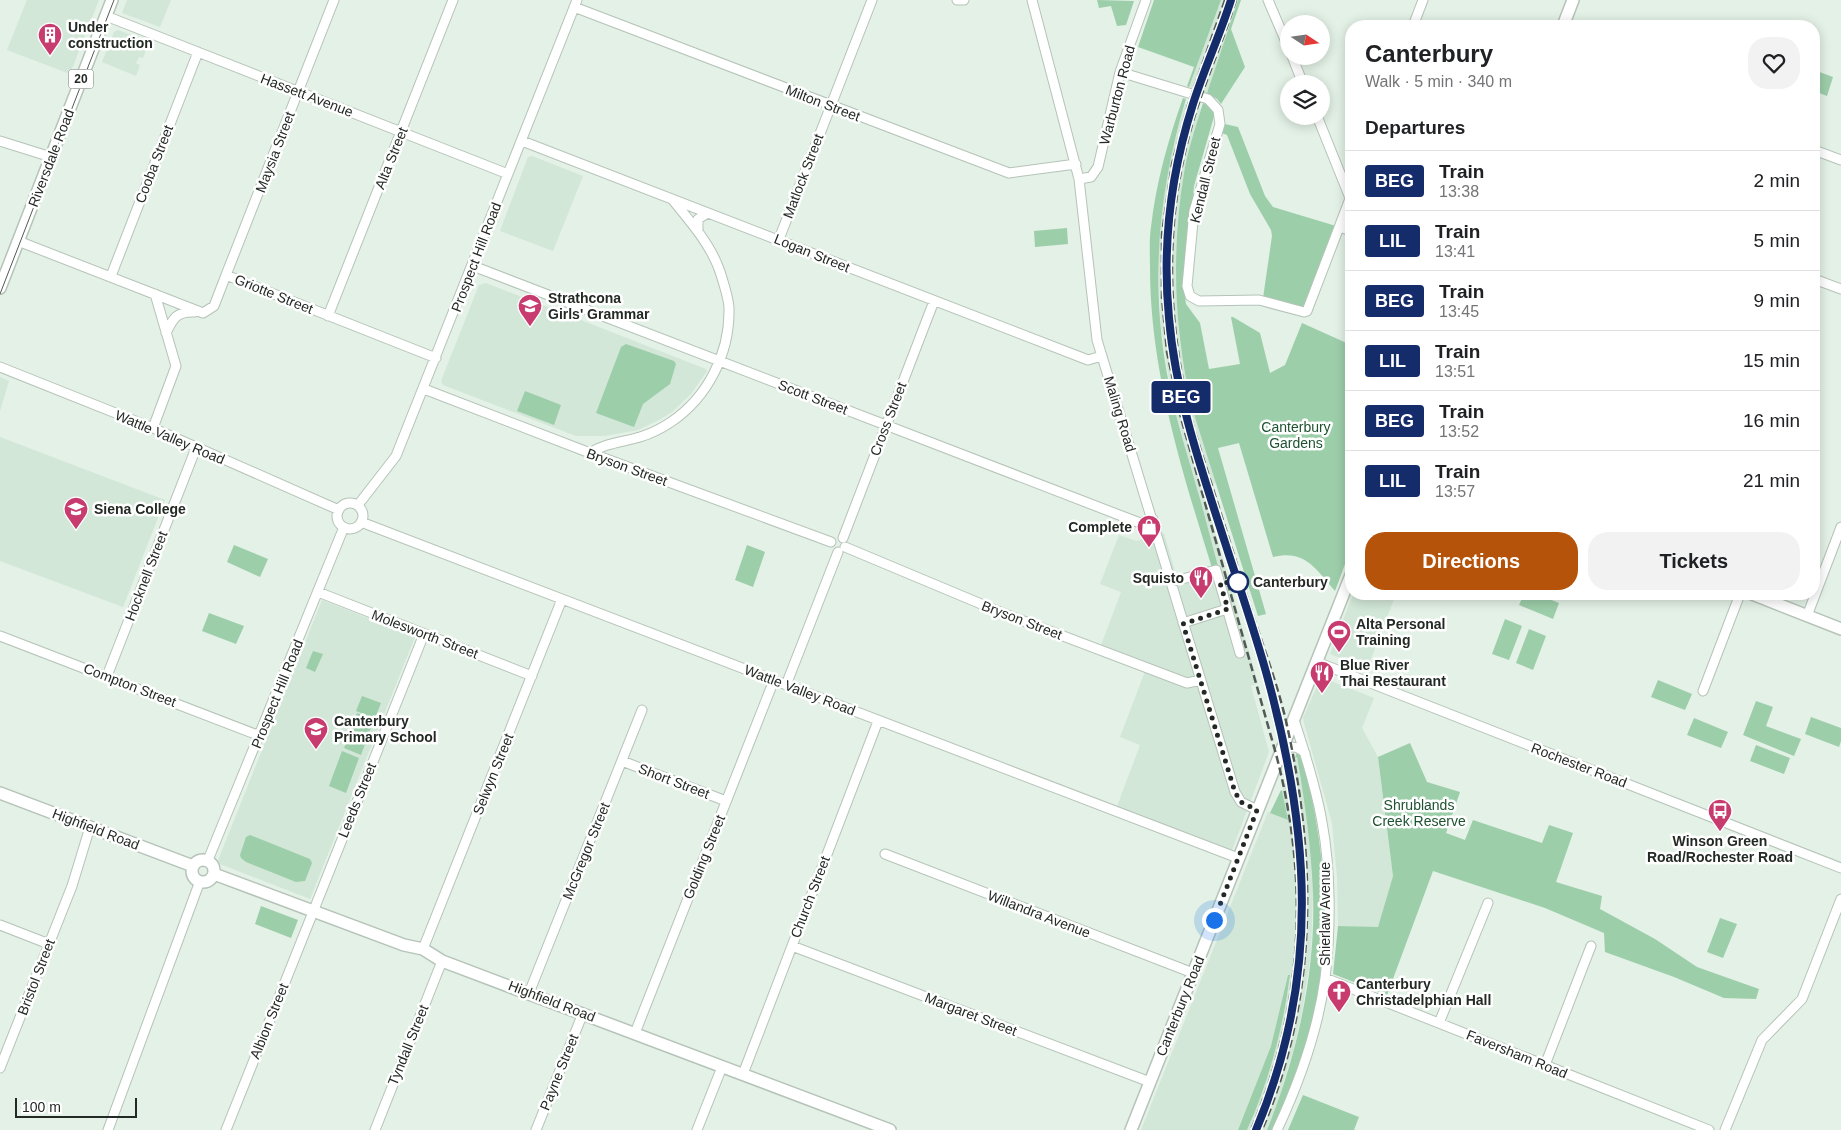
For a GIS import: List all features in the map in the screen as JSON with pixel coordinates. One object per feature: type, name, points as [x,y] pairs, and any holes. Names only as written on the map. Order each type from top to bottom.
[{"type":"main road","name":"Riversdale Road","points":[[0,288],[112,0]]},
{"type":"main road","points":[[1565,20],[1573,0]]},
{"type":"main road","name":"Canterbury Road","points":[[1131,1130],[1345,590]]},
{"type":"main road","points":[[1767,600],[1841,629]]},
{"type":"main road","name":"Highfield Road","points":[[0,793],[192,866]]},
{"type":"main road","points":[[200,860],[208,860],[213,866],[214,874],[208,881],[200,881],[193,875],[192,866],[200,860]]},
{"type":"main road","name":"Highfield Road","points":[[214,874],[404,945],[423,949],[442,961],[890,1130]]},
{"type":"street","name":"Maysia Street","points":[[226,275],[334,0]]},
{"type":"street","name":"Alta Street","points":[[328,316],[454,0]]},
{"type":"street","name":"Matlock Street","points":[[779,239],[872,0]]},
{"type":"street","points":[[957,0],[964,0]]},
{"type":"street","name":"Maling Road","points":[[1032,0],[1076,164],[1097,340],[1235,792],[1241,802],[1257,810]]},
{"type":"street","name":"Warburton Road","points":[[1079,180],[1091,177],[1098,167],[1120,72],[1146,0]]},
{"type":"street","points":[[1268,0],[1280,28]]},
{"type":"street","points":[[1416,20],[1423,0]]},
{"type":"street","name":"Milton Street","points":[[576,3],[1009,174],[1076,164]]},
{"type":"street","name":"Prospect Hill Road","points":[[358,505],[396,456],[576,3]]},
{"type":"street","name":"Hassett Avenue","points":[[106,16],[508,174]]},
{"type":"street","name":"Cooba Street","points":[[110,276],[198,52]]},
{"type":"street","name":"Kendall Street","points":[[1120,72],[1208,99],[1218,110],[1220,124],[1194,211],[1187,286],[1190,296],[1199,301],[1259,300],[1304,312],[1307,311],[1340,226]]},
{"type":"street","points":[[1321,125],[1345,183]]},
{"type":"street","points":[[0,141],[50,160]]},
{"type":"street","name":"Logan Street","points":[[522,141],[1088,360],[1102,356]]},
{"type":"street","points":[[1820,152],[1841,160]]},
{"type":"street","points":[[590,453],[600,446],[642,436],[670,422],[690,407],[704,389],[720,360],[728,325],[729,306],[718,265],[698,231],[671,199]]},
{"type":"street","points":[[698,231],[698,219],[708,212]]},
{"type":"street","points":[[1345,213],[1340,226],[1345,228]]},
{"type":"street","points":[[18,242],[203,312]]},
{"type":"street","name":"Scott Street","points":[[473,266],[1140,522],[1152,518]]},
{"type":"street","name":"Griotte Street","points":[[203,312],[214,306],[226,275],[436,358]]},
{"type":"street","points":[[1820,281],[1841,290]]},
{"type":"street","points":[[153,428],[176,366],[155,294]]},
{"type":"street","name":"Cross Street","points":[[843,538],[934,302]]},
{"type":"street","points":[[166,333],[172,320],[184,312],[203,312]]},
{"type":"street","name":"Wattle Valley Road","points":[[0,367],[153,428],[339,510]]},
{"type":"street","name":"Bryson Street","points":[[424,389],[831,542]]},
{"type":"street","name":"Hocknell Street","points":[[107,676],[196,448]]},
{"type":"street","points":[[347,504],[358,505],[363,512],[362,522],[352,528],[344,527],[338,520],[339,510],[347,504]]},
{"type":"street","name":"Wattle Valley Road","points":[[362,522],[1238,858]]},
{"type":"street","name":"Prospect Hill Road","points":[[208,860],[344,527]]},
{"type":"street","points":[[1820,582],[1841,527]]},
{"type":"street","points":[[786,685],[846,542],[843,538],[837,536],[831,542],[832,548],[842,550]]},
{"type":"street","name":"Bryson Street","points":[[842,550],[1188,683],[1201,680]]},
{"type":"street","points":[[1171,582],[1216,570],[1240,653]]},
{"type":"street","name":"Molesworth Street","points":[[318,592],[532,676]]},
{"type":"street","name":"Selwyn Street","points":[[423,949],[562,599]]},
{"type":"street","points":[[1702,691],[1738,600]]},
{"type":"street","points":[[1807,616],[1813,600]]},
{"type":"street","points":[[1183,624],[1228,609]]},
{"type":"street","name":"Leeds Street","points":[[313,911],[424,634]]},
{"type":"street","name":"Compton Street","points":[[0,636],[260,736]]},
{"type":"street","name":"Rochester Road","points":[[1317,662],[1841,868]]},
{"type":"street","name":"Golding Street","points":[[635,1033],[774,680]]},
{"type":"street","name":"McGregor Street","points":[[530,993],[642,710]]},
{"type":"street","name":"Shierlaw Avenue","points":[[1278,1130],[1304,1064],[1325,978],[1328,934],[1328,879],[1322,823],[1310,768],[1294,720]]},
{"type":"street","name":"Church Street","points":[[743,1074],[878,721]]},
{"type":"street","points":[[1281,751],[1296,746],[1305,753]]},
{"type":"street","name":"Short Street","points":[[622,760],[726,801]]},
{"type":"street","name":"Bristol Street","points":[[0,1068],[2,1058],[72,886],[90,827]]},
{"type":"street","name":"Willandra Avenue","points":[[885,854],[1193,973]]},
{"type":"street","points":[[108,1130],[200,881]]},
{"type":"street","points":[[1725,1130],[1762,1040],[1802,999],[1841,900]]},
{"type":"street","points":[[1439,1023],[1488,903]]},
{"type":"street","name":"Albion Street","points":[[226,1130],[313,911]]},
{"type":"street","points":[[0,925],[49,944]]},
{"type":"street","name":"Margaret Street","points":[[792,946],[1150,1082]]},
{"type":"street","points":[[1545,1065],[1591,946]]},
{"type":"street","name":"Tyndall Street","points":[[375,1130],[442,961]]},
{"type":"street","name":"Faversham Road","points":[[1325,978],[1709,1130]]},
{"type":"street","name":"Payne Street","points":[[536,1130],[582,1013]]},
{"type":"street","points":[[697,1130],[722,1067]]},
{"type":"shaded area","points":[[27,0],[99,0],[70,74],[7,50]]},
{"type":"shaded area","points":[[127,0],[171,0],[160,27],[122,13]]},
{"type":"shaded area","points":[[1221,0],[1238,0],[1207,93],[1189,87]]},
{"type":"shaded area","points":[[118,30],[149,42],[143,58],[139,57],[136,63],[140,65],[136,76],[102,62],[114,32]]},
{"type":"shaded area","points":[[1185,104],[1201,109],[1184,172],[1178,221],[1176,266],[1179,337],[1192,408],[1216,483],[1213,484],[1272,672],[1268,688],[1205,488],[1202,488],[1258,683],[1251,686],[1269,752],[1231,853],[1116,809],[1140,745],[1120,737],[1147,666],[1100,648],[1121,592],[1100,584],[1119,535],[1136,541],[1164,533],[1177,578],[1218,566],[1172,399],[1161,326],[1158,259],[1164,188],[1170,157]]},
{"type":"shaded area","name":"Strathcona Girls' Grammar","points":[[532,156],[583,176],[553,251],[500,231],[528,157]]},
{"type":"shaded area","name":"Strathcona Girls' Grammar","points":[[486,283],[707,371],[691,394],[672,412],[638,430],[605,436],[576,436],[443,385],[441,381],[479,285]]},
{"type":"shaded area","points":[[0,377],[9,381],[0,411]]},
{"type":"shaded area","name":"Siena College","points":[[0,437],[165,500],[123,607],[0,561]]},
{"type":"shaded area","name":"Canterbury Primary School","points":[[322,600],[415,637],[310,899],[217,863]]},
{"type":"shaded area","points":[[1351,600],[1394,600],[1367,669],[1330,654]]},
{"type":"shaded area","points":[[1321,677],[1374,698],[1362,728],[1378,757],[1393,876],[1378,928],[1338,926],[1337,877],[1332,823],[1303,718]]},
{"type":"shaded area","points":[[1297,756],[1306,811],[1313,893],[1311,954],[1302,1013],[1294,1048],[1267,1130],[1247,1130],[1263,1091],[1278,1040],[1289,985],[1290,976],[1288,975],[1271,1046],[1238,1130],[1141,1130],[1268,812],[1287,820],[1282,791]]},
{"type":"green space","points":[[1097,0],[1134,1],[1126,25],[1117,26],[1111,6],[1099,8]]},
{"type":"green space","points":[[1154,0],[1221,0],[1189,87],[1187,86],[1194,67],[1138,47]]},
{"type":"green space","points":[[1238,0],[1241,0],[1231,29],[1245,67],[1221,104],[1207,93]]},
{"type":"green space","points":[[1820,72],[1833,77],[1827,96],[1820,93]]},
{"type":"green space","points":[[1183,98],[1186,99],[1168,173],[1162,210],[1158,285],[1160,323],[1172,398],[1218,566],[1212,568],[1179,458],[1170,420],[1155,345],[1151,306],[1150,232],[1153,211],[1163,162]]},
{"type":"green space","name":"Canterbury Gardens","points":[[1203,103],[1208,105],[1215,113],[1194,186],[1184,290],[1186,304],[1200,323],[1209,369],[1240,364],[1231,317],[1260,333],[1270,373],[1285,365],[1302,323],[1345,342],[1345,564],[1335,591],[1315,568],[1302,558],[1284,555],[1273,557],[1239,443],[1218,448],[1266,614],[1258,616],[1192,408],[1181,349],[1176,291],[1177,232],[1184,173]]},
{"type":"green space","points":[[1225,124],[1238,127],[1265,196],[1273,207],[1336,226],[1305,306],[1302,308],[1263,298],[1272,236],[1271,230],[1250,194],[1227,135],[1222,133]]},
{"type":"green space","points":[[1067,228],[1068,244],[1035,247],[1034,231]]},
{"type":"green space","points":[[626,344],[674,361],[676,364],[670,384],[643,404],[634,427],[596,413],[621,347]]},
{"type":"green space","points":[[525,391],[561,405],[554,425],[517,411]]},
{"type":"green space","points":[[234,545],[268,559],[260,577],[227,562]]},
{"type":"green space","points":[[747,545],[765,552],[753,587],[735,580]]},
{"type":"green space","points":[[1521,600],[1552,600],[1559,603],[1553,619],[1519,605]]},
{"type":"green space","points":[[209,613],[244,626],[236,644],[202,631]]},
{"type":"green space","points":[[1505,619],[1522,626],[1509,660],[1492,654]]},
{"type":"green space","points":[[1529,629],[1546,636],[1533,670],[1516,663]]},
{"type":"green space","points":[[313,651],[323,654],[315,672],[306,668]]},
{"type":"green space","points":[[1658,680],[1692,694],[1685,710],[1651,697]]},
{"type":"green space","points":[[362,696],[381,703],[375,718],[356,711]]},
{"type":"green space","points":[[1756,701],[1773,707],[1766,726],[1801,739],[1794,756],[1743,735]]},
{"type":"green space","points":[[357,713],[374,720],[361,755],[344,748]]},
{"type":"green space","points":[[1811,717],[1841,728],[1839,747],[1805,734]]},
{"type":"green space","points":[[1694,718],[1728,732],[1721,748],[1687,735]]},
{"type":"green space","name":"Shrublands Creek Reserve","points":[[1410,743],[1427,782],[1460,792],[1446,833],[1465,840],[1473,820],[1542,843],[1549,825],[1573,833],[1556,882],[1602,896],[1600,909],[1655,939],[1697,967],[1759,989],[1756,999],[1724,998],[1674,977],[1605,952],[1604,933],[1545,908],[1433,871],[1387,995],[1333,974],[1338,926],[1378,927],[1393,876],[1378,757]]},
{"type":"green space","points":[[1756,745],[1790,758],[1784,774],[1750,761]]},
{"type":"green space","points":[[342,751],[359,758],[346,793],[329,786]]},
{"type":"green space","points":[[1297,752],[1302,753],[1319,838],[1324,895],[1323,953],[1317,1001],[1301,1058],[1273,1130],[1267,1130],[1278,1102],[1296,1043],[1308,984],[1311,954],[1313,923],[1312,876],[1305,808],[1297,757],[1295,758]]},
{"type":"green space","points":[[1282,791],[1288,820],[1270,813]]},
{"type":"green space","points":[[250,835],[310,859],[312,863],[305,881],[296,882],[246,862],[241,858],[240,855],[246,837]]},
{"type":"green space","points":[[261,906],[298,920],[291,938],[255,924]]},
{"type":"green space","points":[[1720,918],[1737,924],[1723,958],[1707,952]]},
{"type":"green space","points":[[1288,975],[1290,975],[1283,1015],[1262,1093],[1247,1130],[1238,1130],[1271,1046]]},
{"type":"green space","points":[[1303,1095],[1359,1117],[1354,1130],[1288,1130]]},
{"type":"tram line","points":[[0,294],[114,0]]},
{"type":"railway","points":[[1225,0],[1188,105],[1172,164],[1162,234],[1162,297],[1167,352],[1181,418],[1276,754],[1287,802],[1294,850],[1297,898],[1296,945],[1291,991],[1282,1038],[1251,1130]]},
{"type":"railway","points":[[1236,0],[1195,115],[1181,169],[1176,206],[1172,281],[1174,318],[1185,392],[1194,429],[1286,721],[1303,825],[1307,877],[1307,928],[1302,979],[1294,1030],[1280,1080],[1262,1130]]},
{"type":"train","name":"BEG","points":[[1231,0],[1198,90],[1180,150],[1170,213],[1167,286],[1168,316],[1178,385],[1196,452],[1273,698],[1289,774],[1300,848],[1302,931],[1296,996],[1281,1062],[1269,1100],[1256,1130]]},
{"type":"place","name":"Under construction","points":[[50,56]]},
{"type":"place","name":"Strathcona Girls' Grammar","points":[[530,327]]},
{"type":"place","name":"Siena College","points":[[76,530]]},
{"type":"place","name":"Complete","points":[[1149,548]]},
{"type":"place","name":"Canterbury","points":[[1238,582]]},
{"type":"place","name":"Squisto","points":[[1201,599]]},
{"type":"place","name":"Alta Personal Training","points":[[1339,653]]},
{"type":"place","name":"Blue River Thai Restaurant","points":[[1322,694]]},
{"type":"place","name":"Canterbury Primary School","points":[[316,750]]},
{"type":"place","name":"Winson Green Road/Rochester Road","points":[[1720,832]]},
{"type":"place","name":"Canterbury Christadelphian Hall","points":[[1339,1013]]},
{"type":"route","points":[[1214,920],[1257,810],[1241,802],[1235,792],[1183,624],[1228,609],[1220,583],[1238,582]]}]
